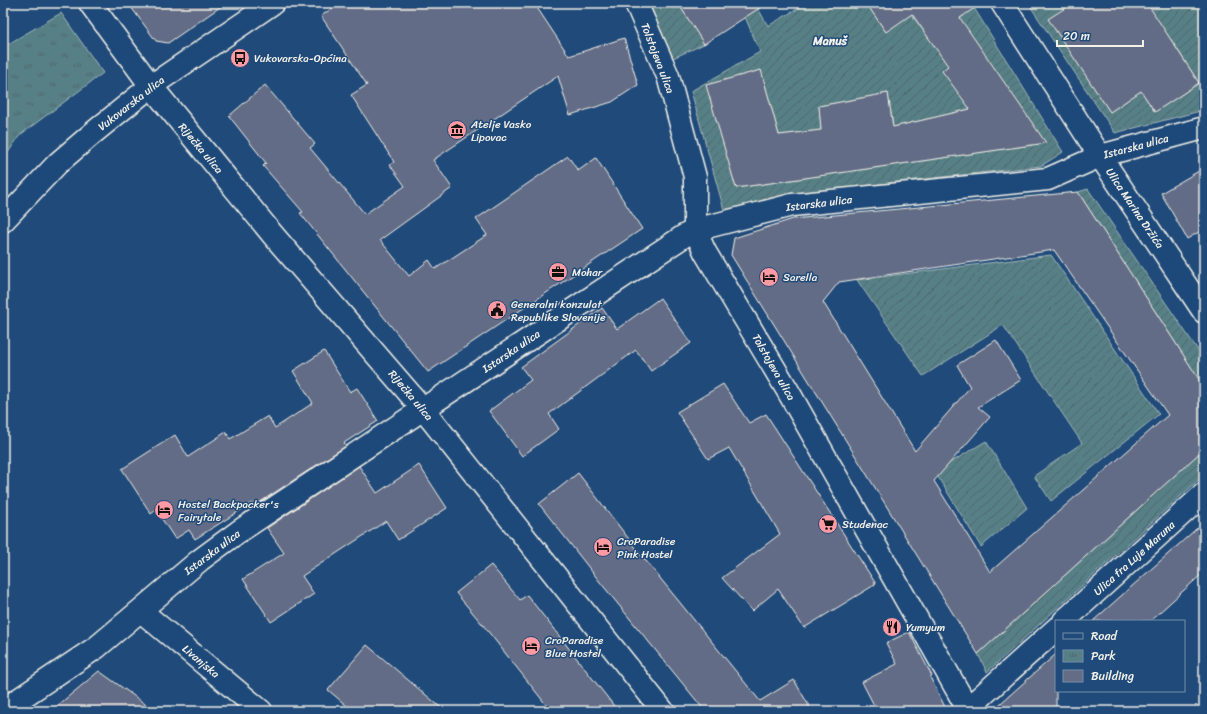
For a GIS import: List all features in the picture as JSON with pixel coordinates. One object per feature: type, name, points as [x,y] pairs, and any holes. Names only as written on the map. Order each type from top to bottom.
[{"type":"street","name":"Riječka ulica","points":[[90,3],[151,86],[273,235],[423,409],[663,711]]},
{"type":"street","name":"Vukovarska ulica","points":[[3,221],[58,163],[93,132],[151,86],[273,3]]},
{"type":"street","name":"Tolstojeva ulica","points":[[636,3],[668,76],[695,177],[695,230],[705,252],[788,391],[967,710]]},
{"type":"street","name":"Ulica Marina Držića","points":[[1002,3],[1100,156],[1204,312]]},
{"type":"street","name":"Istarska ulica","points":[[3,710],[98,648],[200,560],[238,532],[695,230],[792,205],[1048,179],[1100,156],[1204,128]]},
{"type":"street","name":"Ulica fra Luje Maruna","points":[[1065,620],[1204,494]]},
{"type":"street","name":"Livanjska","points":[[141,611],[261,711]]},
{"type":"street","points":[[967,710],[1055,630]]},
{"type":"green space","points":[[645,3],[678,3],[704,44],[673,58]]},
{"type":"green space","points":[[755,3],[768,26],[804,5],[803,3],[866,3],[886,32],[911,14],[929,39],[964,16],[955,3],[971,3],[1063,152],[1041,166],[791,194],[724,210],[691,91],[760,52],[745,17]],"holes":[[[761,70],[779,135],[821,130],[819,106],[888,93],[893,127],[970,109],[1045,143],[736,188],[707,85]]]},
{"type":"green space","points":[[1028,3],[1070,3],[1071,5],[1049,20],[1110,112],[1141,91],[1155,112],[1199,83],[1171,39],[1128,67],[1107,35],[1153,6],[1151,3],[1204,3],[1204,110],[1115,133]]},
{"type":"green space","points":[[61,13],[103,73],[20,135],[3,160],[3,47]]},
{"type":"green space","points":[[1088,189],[1204,359],[1204,387],[1078,192]]},
{"type":"green space","points":[[1051,255],[1159,414],[1051,501],[1034,476],[1082,443],[1003,325],[923,376],[857,280]]},
{"type":"green space","points":[[986,441],[1027,508],[981,547],[935,472]]},
{"type":"green space","points":[[1204,449],[1204,475],[987,672],[978,654]]},
{"type":"building","points":[[128,3],[226,3],[168,43],[156,41]]},
{"type":"building","points":[[340,3],[534,3],[569,56],[624,38],[638,85],[612,102],[570,115],[558,76],[433,160],[452,188],[380,240],[409,276],[429,260],[435,269],[487,235],[476,219],[568,156],[578,171],[596,158],[642,229],[428,372],[300,213],[303,212],[263,166],[266,163],[229,116],[265,85],[315,144],[310,148],[365,214],[405,186],[390,165],[394,162],[351,95],[367,85],[321,16]]},
{"type":"building","points":[[678,3],[767,3],[704,44]]},
{"type":"building","points":[[866,3],[982,3],[960,18],[1046,143],[736,188],[706,85],[761,70],[779,135],[821,130],[819,106],[888,93],[893,127],[970,109],[942,71],[948,66],[912,14],[886,32]]},
{"type":"building","points":[[1073,3],[1147,3],[1199,83],[1155,112],[1141,91],[1110,112],[1048,19]]},
{"type":"building","points":[[1204,168],[1204,229],[1187,239],[1161,193]]},
{"type":"building","points":[[1078,192],[1204,387],[1204,449],[978,654],[731,255],[734,238],[793,219]],"holes":[[[1054,250],[1168,415],[990,572],[934,481],[990,417],[978,407],[1021,380],[996,340],[957,365],[970,387],[915,451],[823,302],[839,282]]]},
{"type":"building","points":[[660,298],[691,343],[651,371],[636,350],[549,414],[559,429],[522,456],[489,411],[531,380],[521,367],[602,308],[617,329]]},
{"type":"building","points":[[324,351],[350,392],[357,388],[378,421],[344,443],[346,446],[254,506],[252,503],[195,539],[189,530],[175,539],[156,510],[151,514],[122,469],[175,435],[188,457],[226,432],[230,439],[268,416],[275,428],[313,403],[293,371]]},
{"type":"building","points":[[723,384],[749,423],[766,414],[876,584],[804,628],[778,589],[752,611],[722,578],[780,534],[729,448],[708,459],[677,412]]},
{"type":"building","points":[[419,465],[447,508],[398,540],[386,521],[302,576],[314,594],[271,622],[243,579],[284,553],[267,528],[359,466],[377,493]]},
{"type":"building","points":[[578,473],[642,556],[760,701],[794,680],[812,711],[705,711],[600,582],[539,504]]},
{"type":"building","points":[[1204,522],[1204,572],[1151,620],[1094,620]]},
{"type":"building","points":[[491,565],[520,600],[527,595],[618,711],[551,711],[456,593]]},
{"type":"building","points":[[909,632],[932,676],[930,677],[947,711],[877,711],[862,682],[897,664],[886,643]]},
{"type":"building","points":[[367,645],[445,711],[353,711],[328,690]]},
{"type":"building","points":[[1055,655],[1056,711],[992,711]]},
{"type":"building","points":[[99,671],[155,711],[51,711]]},
{"type":"place","name":"Vukovarska-Općina","points":[[240,58]]},
{"type":"place","name":"Atelje Vasko Lipovac","points":[[457,130]]},
{"type":"place","name":"Mohar","points":[[558,272]]},
{"type":"place","name":"Sarella","points":[[769,277]]},
{"type":"place","name":"Generalni konzulat Republike Slovenije","points":[[497,310]]},
{"type":"place","name":"Hostel Backpacker's Fairytale","points":[[164,510]]},
{"type":"place","name":"Studenac","points":[[828,524]]},
{"type":"place","name":"CroParadise Pink Hostel","points":[[603,547]]},
{"type":"place","name":"Yumyum","points":[[892,627]]},
{"type":"place","name":"CroParadise Blue Hostel","points":[[531,646]]},
{"type":"district","name":"Manuš","points":[[830,41]]}]
